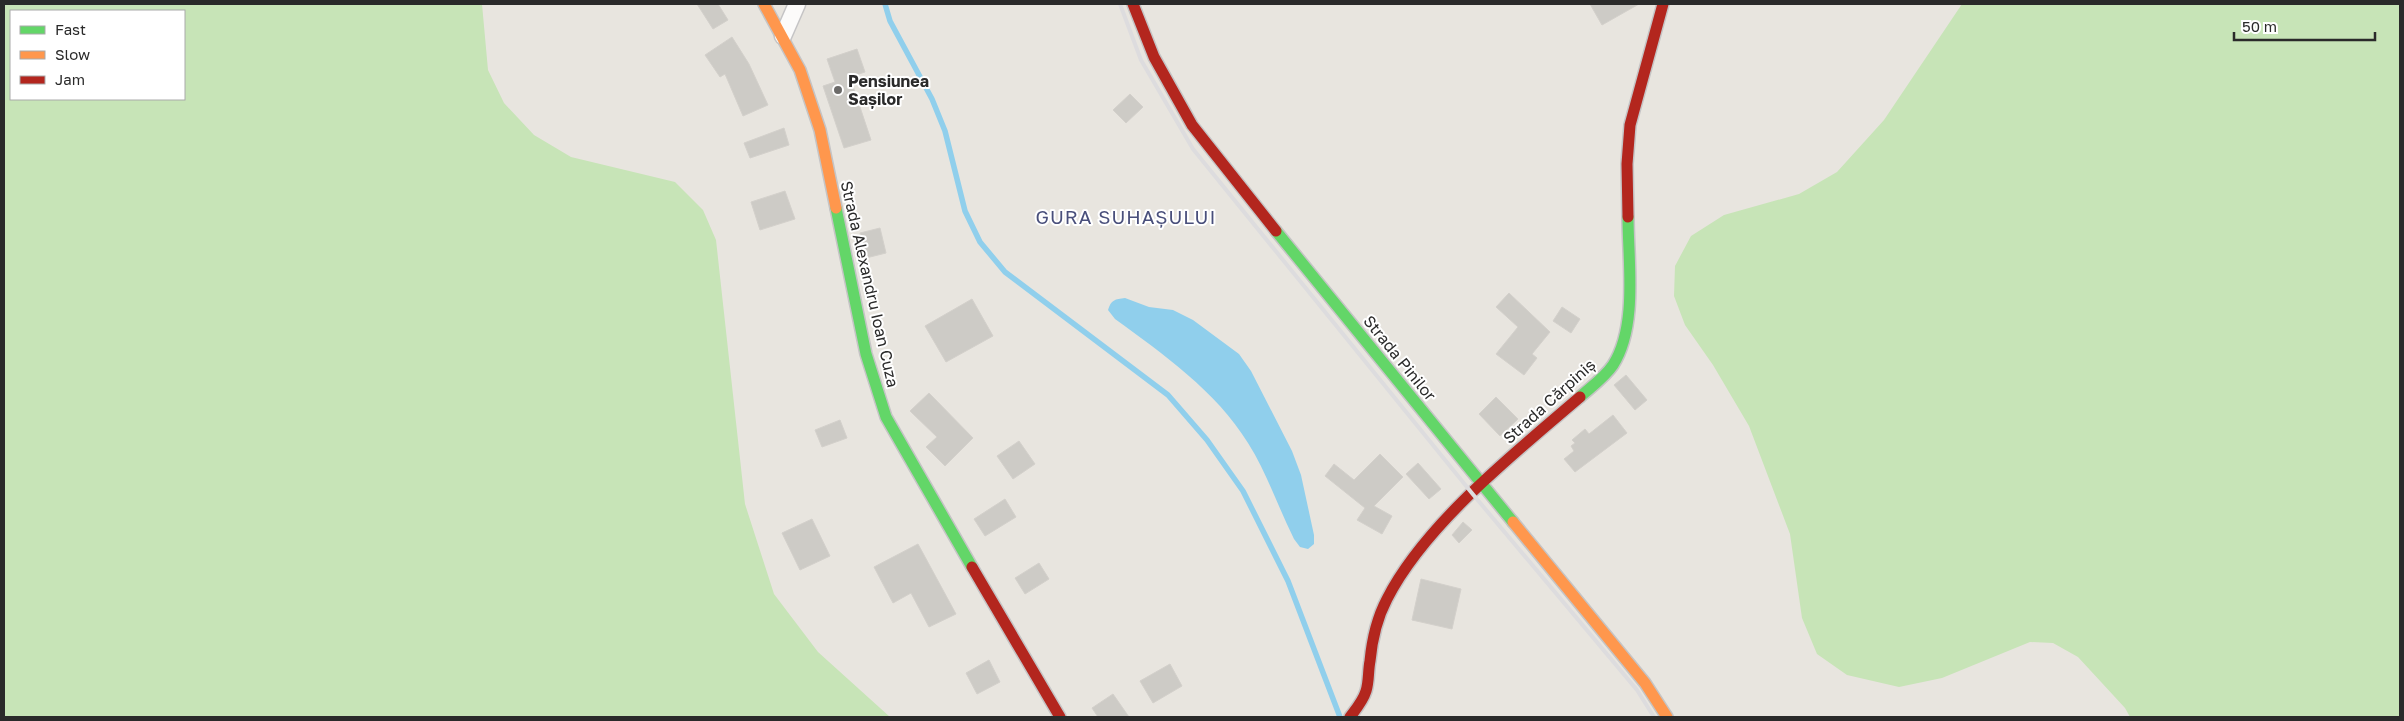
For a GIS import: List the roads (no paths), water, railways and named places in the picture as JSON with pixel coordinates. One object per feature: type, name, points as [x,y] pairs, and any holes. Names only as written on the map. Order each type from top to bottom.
[{"type":"street","name":"Strada Alexandru Ioan Cuza","points":[[764,4],[800,70],[820,130],[866,354],[886,417],[902,448],[1060,717]]},
{"type":"street","points":[[783,36],[797,4]]},
{"type":"street","name":"Strada Pinilor","points":[[1133,4],[1141,29],[1169,85],[1203,140],[1480,483],[1645,683],[1667,717]]},
{"type":"street","name":"Strada Cărpiniș","points":[[1353,713],[1367,689],[1375,634],[1388,596],[1440,525],[1480,483],[1597,382],[1613,365],[1624,341],[1629,307],[1627,164],[1630,125],[1663,4]]},
{"type":"water","points":[[1125,298],[1149,307],[1173,310],[1193,320],[1239,354],[1251,371],[1292,451],[1301,475],[1314,535],[1314,544],[1308,549],[1300,547],[1294,539],[1255,454],[1235,424],[1205,390],[1170,360],[1115,319],[1108,310],[1114,301]]},
{"type":"waterway","points":[[885,4],[890,21],[932,99],[945,131],[965,211],[980,242],[1005,272],[1168,395],[1207,440],[1243,491],[1288,581],[1340,717]]},
{"type":"railway","points":[[1120,4],[1141,60],[1193,149],[1471,492],[1637,690],[1654,717]]},
{"type":"place","name":"Pensiunea Sașilor","points":[[838,90]]},
{"type":"district","name":"GURA SUHAȘULUI","points":[[1126,216]]}]
